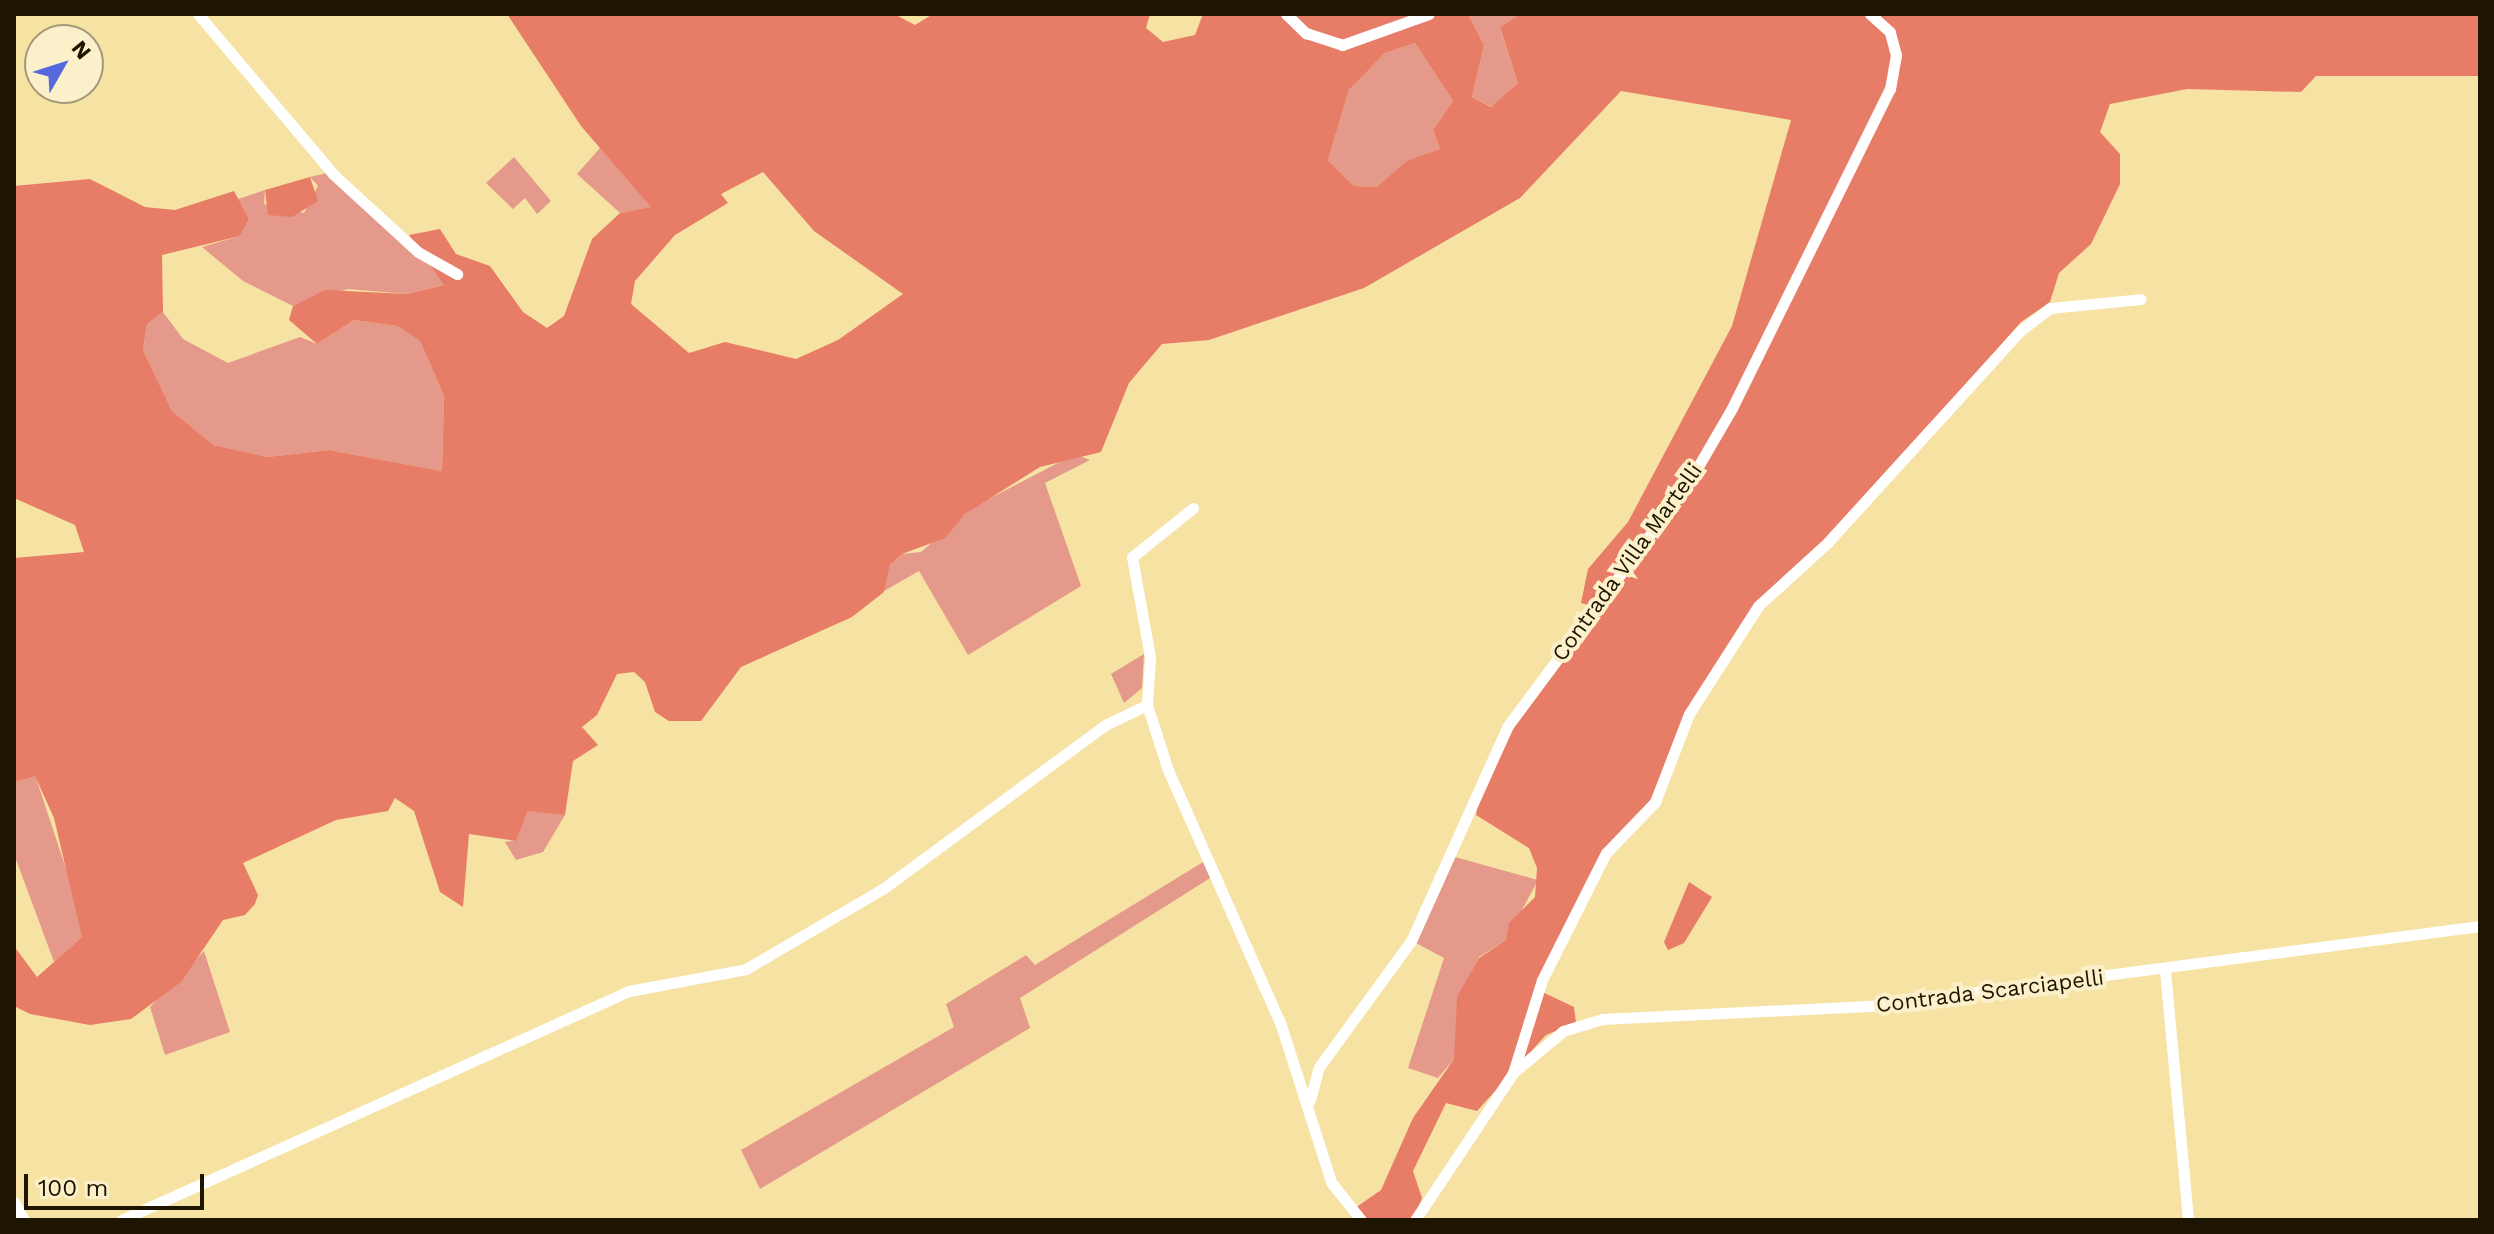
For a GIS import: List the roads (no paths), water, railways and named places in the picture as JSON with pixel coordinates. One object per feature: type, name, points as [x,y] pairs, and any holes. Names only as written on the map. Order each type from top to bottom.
[{"type":"street","points":[[198,14],[333,174],[418,252],[457,274]]},
{"type":"street","points":[[1286,14],[1332,43],[1370,39],[1429,14]]},
{"type":"street","name":"Contrada Villa Martelli","points":[[1310,1100],[1319,1067],[1411,941],[1507,727],[1689,482],[1732,408],[1890,89],[1896,55],[1890,32],[1870,14]]},
{"type":"street","points":[[1415,1220],[1513,1073],[1542,980],[1593,877],[1655,802],[1696,701],[1758,606],[1828,542],[2021,330],[2050,308],[2141,299]]},
{"type":"street","points":[[1193,508],[1132,557],[1150,657],[1147,705],[1310,1100],[1331,1182],[1361,1220]]},
{"type":"street","points":[[121,1220],[629,991],[746,969],[884,888],[1114,719],[1147,705]]},
{"type":"street","name":"Contrada Scarciapelli","points":[[1513,1073],[1563,1031],[1602,1019],[1869,1006],[2165,971],[2480,926]]},
{"type":"street","points":[[2165,971],[2188,1220]]},
{"type":"street","points":[[14,1202],[24,1220]]}]
